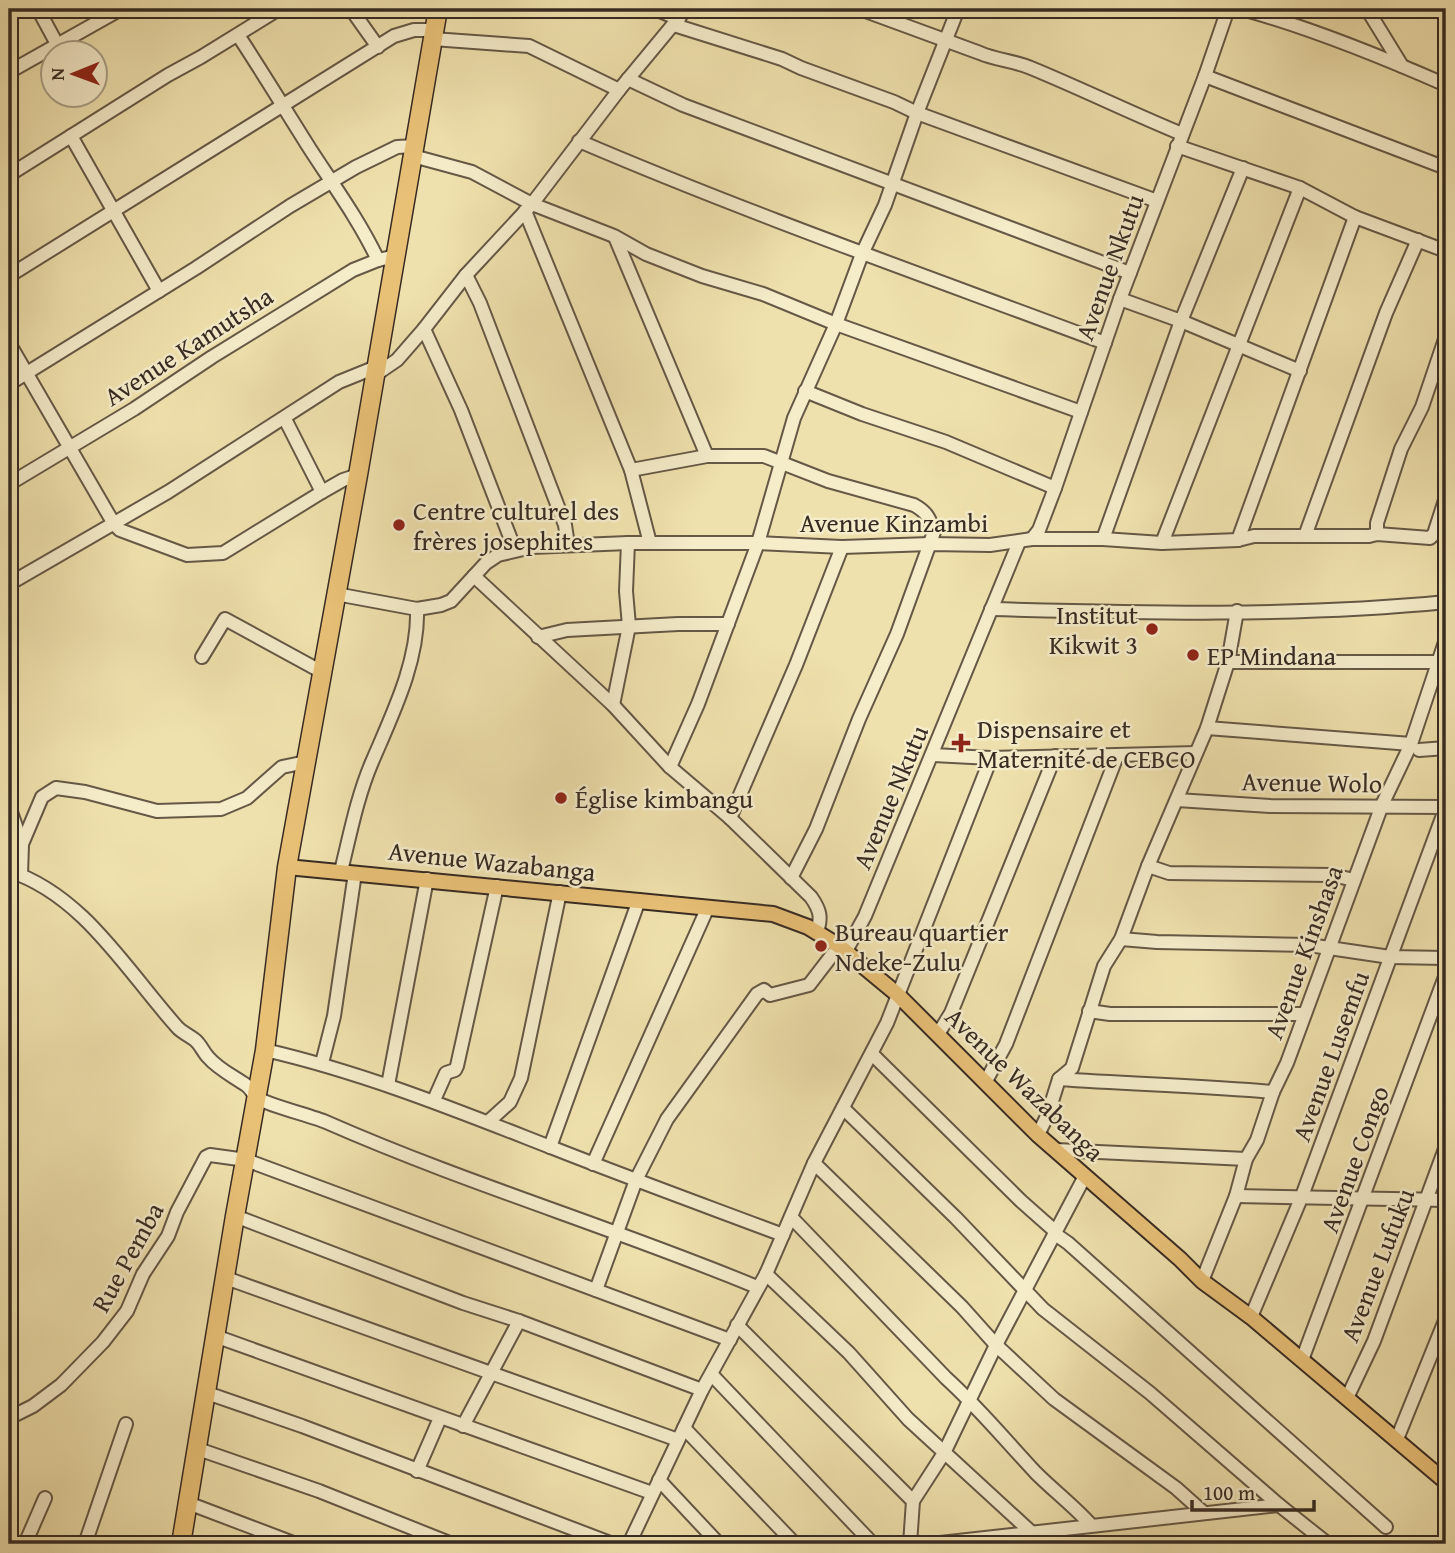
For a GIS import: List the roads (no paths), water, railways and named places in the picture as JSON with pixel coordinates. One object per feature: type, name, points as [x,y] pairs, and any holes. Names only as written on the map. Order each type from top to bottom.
[{"type":"highway","points":[[181,1544],[265,1050],[287,867],[438,9]]},
{"type":"main road","name":"Avenue Wazabanga","points":[[287,867],[773,914],[817,932],[897,994],[1038,1135],[1202,1281],[1445,1477]]},
{"type":"street","points":[[38,9],[54,38]]},
{"type":"street","points":[[72,38],[121,9]]},
{"type":"street","points":[[9,175],[279,9]]},
{"type":"street","points":[[351,9],[378,47]]},
{"type":"street","points":[[656,9],[917,113],[1157,201]]},
{"type":"street","points":[[860,9],[982,54],[1031,68],[1243,168],[1300,188],[1355,217],[1446,251]]},
{"type":"street","points":[[670,767],[698,704],[758,543],[794,418],[885,205],[917,113],[958,9]]},
{"type":"street","name":"Avenue Nkutu","points":[[596,1290],[615,1231],[636,1180],[667,1119],[757,994],[764,989],[770,995],[809,985],[842,949],[865,916],[991,610],[1026,541],[1039,530],[1120,299],[1228,9]]},
{"type":"street","points":[[1247,9],[1446,85]]},
{"type":"street","points":[[1367,9],[1402,66]]},
{"type":"street","points":[[9,584],[114,524],[285,419],[339,382],[376,371],[397,360],[466,275],[529,208],[619,90],[680,18]]},
{"type":"street","points":[[9,276],[402,32],[529,46],[619,90]]},
{"type":"street","points":[[238,35],[364,231],[378,260]]},
{"type":"street","points":[[9,72],[38,57]]},
{"type":"street","points":[[1205,76],[1446,168]]},
{"type":"street","points":[[628,79],[683,105],[1130,273]]},
{"type":"street","points":[[71,136],[159,291]]},
{"type":"street","points":[[579,141],[862,254],[1105,343]]},
{"type":"street","points":[[9,384],[289,206],[382,152],[397,147],[472,172],[529,208],[614,236],[646,254],[702,276],[763,294],[836,324],[1081,412]]},
{"type":"street","points":[[1103,539],[1181,321],[1243,168]]},
{"type":"street","points":[[1162,544],[1300,188]]},
{"type":"street","points":[[529,208],[631,470],[650,543]]},
{"type":"street","points":[[1238,540],[1355,217]]},
{"type":"street","points":[[614,236],[707,456]]},
{"type":"street","points":[[1305,536],[1386,313],[1418,240]]},
{"type":"street","name":"Avenue Kamutsha","points":[[9,484],[134,409],[212,357],[353,270],[396,256]]},
{"type":"street","points":[[466,275],[480,303],[565,524],[568,545]]},
{"type":"street","points":[[1120,299],[1181,321],[1300,372]]},
{"type":"street","points":[[424,329],[461,410],[516,550]]},
{"type":"street","points":[[1377,534],[1377,523],[1401,449],[1422,407],[1446,336]]},
{"type":"street","points":[[9,343],[120,530],[187,555],[223,553],[322,492],[358,475]]},
{"type":"street","points":[[805,391],[862,414],[946,442],[1055,488]]},
{"type":"street","points":[[285,419],[322,492]]},
{"type":"street","points":[[631,470],[707,456],[764,456],[818,477],[914,505],[924,510],[930,518],[934,533],[897,634],[859,719],[816,829],[791,878]]},
{"type":"street","name":"Avenue Kinzambi","points":[[336,594],[417,609],[441,605],[451,601],[486,563],[498,555],[516,550],[568,545],[758,543],[842,547],[990,545],[1103,539],[1162,544],[1238,540],[1254,536],[1377,534],[1430,538],[1434,534],[1446,497]]},
{"type":"street","points":[[613,705],[629,626],[626,591],[628,544]]},
{"type":"street","points":[[730,818],[796,664],[842,547]]},
{"type":"street","points":[[474,576],[613,705],[670,767],[730,818],[791,878],[819,908],[821,919],[817,932]]},
{"type":"street","points":[[991,610],[1136,613],[1350,610],[1446,602]]},
{"type":"street","points":[[322,1063],[334,1016],[348,872],[367,775],[400,698],[417,626],[417,609]]},
{"type":"street","points":[[1038,1135],[1059,1079],[1072,1068],[1089,1011],[1100,986],[1104,966],[1121,939],[1148,866],[1207,728],[1228,662],[1237,611]]},
{"type":"street","points":[[202,657],[225,619],[322,672]]},
{"type":"street","points":[[538,637],[567,630],[728,624]]},
{"type":"street","name":"Avenue Kinshasa","points":[[1202,1281],[1236,1196],[1246,1159],[1256,1140],[1330,949],[1382,805],[1415,747],[1446,639]]},
{"type":"street","points":[[1228,662],[1438,662]]},
{"type":"street","points":[[1431,687],[1446,687]]},
{"type":"street","points":[[1207,728],[1446,748]]},
{"type":"street","points":[[933,755],[991,758],[1196,753]]},
{"type":"street","points":[[938,1034],[962,988],[1055,757]]},
{"type":"street","points":[[986,1081],[1006,1044],[1117,757]]},
{"type":"street","points":[[629,1544],[702,1390],[766,1274],[814,1163],[897,1001],[897,994],[991,758]]},
{"type":"street","points":[[306,762],[282,767],[247,798],[221,809],[157,811],[85,792],[56,789],[42,797],[22,844],[15,873],[60,899],[84,919],[148,989],[180,1030],[194,1039],[207,1057],[232,1077],[249,1086],[257,1098],[317,1118],[451,1173],[615,1231],[757,1287]]},
{"type":"street","name":"Avenue Wolo","points":[[1177,800],[1270,806],[1446,807]]},
{"type":"street","points":[[9,806],[22,844]]},
{"type":"street","name":"Avenue Lusemfu","points":[[1251,1318],[1302,1196],[1446,807]]},
{"type":"street","points":[[1148,866],[1169,873],[1332,875],[1354,880]]},
{"type":"street","points":[[388,1085],[427,879]]},
{"type":"street","points":[[434,1100],[446,1073],[456,1070],[497,886]]},
{"type":"street","points":[[488,1122],[510,1102],[521,1078],[560,892]]},
{"type":"street","points":[[550,1147],[639,900]]},
{"type":"street","points":[[593,1164],[708,907]]},
{"type":"street","points":[[1121,939],[1309,945],[1390,957],[1446,958]]},
{"type":"street","name":"Avenue Congo","points":[[1302,1360],[1446,974]]},
{"type":"street","points":[[1089,1011],[1110,1014],[1304,1014]]},
{"type":"street","points":[[265,1050],[322,1063],[434,1100],[593,1164],[783,1234]]},
{"type":"street","points":[[872,1054],[1055,1233],[1386,1527]]},
{"type":"street","points":[[1059,1079],[1125,1084],[1188,1084],[1273,1092]]},
{"type":"street","points":[[843,1108],[1042,1309],[1150,1393],[1328,1544]]},
{"type":"street","name":"Avenue Lufuku","points":[[1347,1398],[1374,1341],[1446,1146]]},
{"type":"street","points":[[1056,1150],[1246,1159]]},
{"type":"street","name":"Rue Pemba","points":[[9,1418],[33,1406],[61,1385],[103,1342],[127,1311],[143,1274],[169,1236],[177,1212],[206,1157],[215,1154],[246,1160]]},
{"type":"street","points":[[246,1160],[730,1340]]},
{"type":"street","points":[[814,1163],[962,1307],[996,1345],[1054,1399],[1176,1488],[1204,1513]]},
{"type":"street","points":[[910,1544],[913,1501],[944,1453],[996,1345],[1085,1177]]},
{"type":"street","points":[[1236,1196],[1446,1200]]},
{"type":"street","points":[[235,1216],[702,1390]]},
{"type":"street","points":[[791,1217],[969,1399],[1055,1492],[1075,1507],[1091,1525]]},
{"type":"street","points":[[766,1274],[849,1353],[908,1419],[1031,1532]]},
{"type":"street","points":[[226,1278],[491,1374],[681,1434],[795,1544]]},
{"type":"street","points":[[1397,1439],[1446,1318]]},
{"type":"street","points":[[463,1426],[519,1321]]},
{"type":"street","points":[[737,1325],[913,1501]]},
{"type":"street","points":[[215,1336],[652,1493]]},
{"type":"street","points":[[712,1375],[873,1544]]},
{"type":"street","points":[[207,1393],[302,1426],[613,1544]]},
{"type":"street","points":[[417,1471],[440,1418]]},
{"type":"street","points":[[85,1544],[126,1424]]},
{"type":"street","points":[[198,1449],[319,1491],[452,1544]]},
{"type":"street","points":[[659,1480],[719,1544]]},
{"type":"street","points":[[25,1544],[45,1498]]},
{"type":"street","points":[[188,1503],[296,1544]]},
{"type":"street","points":[[930,1544],[1279,1505]]},
{"type":"street","points":[[1057,1529],[1057,1544]]},
{"type":"place","name":"Centre culturel des frères josephites","points":[[399,525]]},
{"type":"place","name":"Institut Kikwit 3","points":[[1152,629]]},
{"type":"place","name":"EP Mindana","points":[[1193,655]]},
{"type":"place","name":"Dispensaire et Maternité de CEBCO","points":[[961,743]]},
{"type":"place","name":"Église kimbangu","points":[[561,798]]},
{"type":"place","name":"Bureau quartier Ndeke-Zulu","points":[[821,946]]}]
